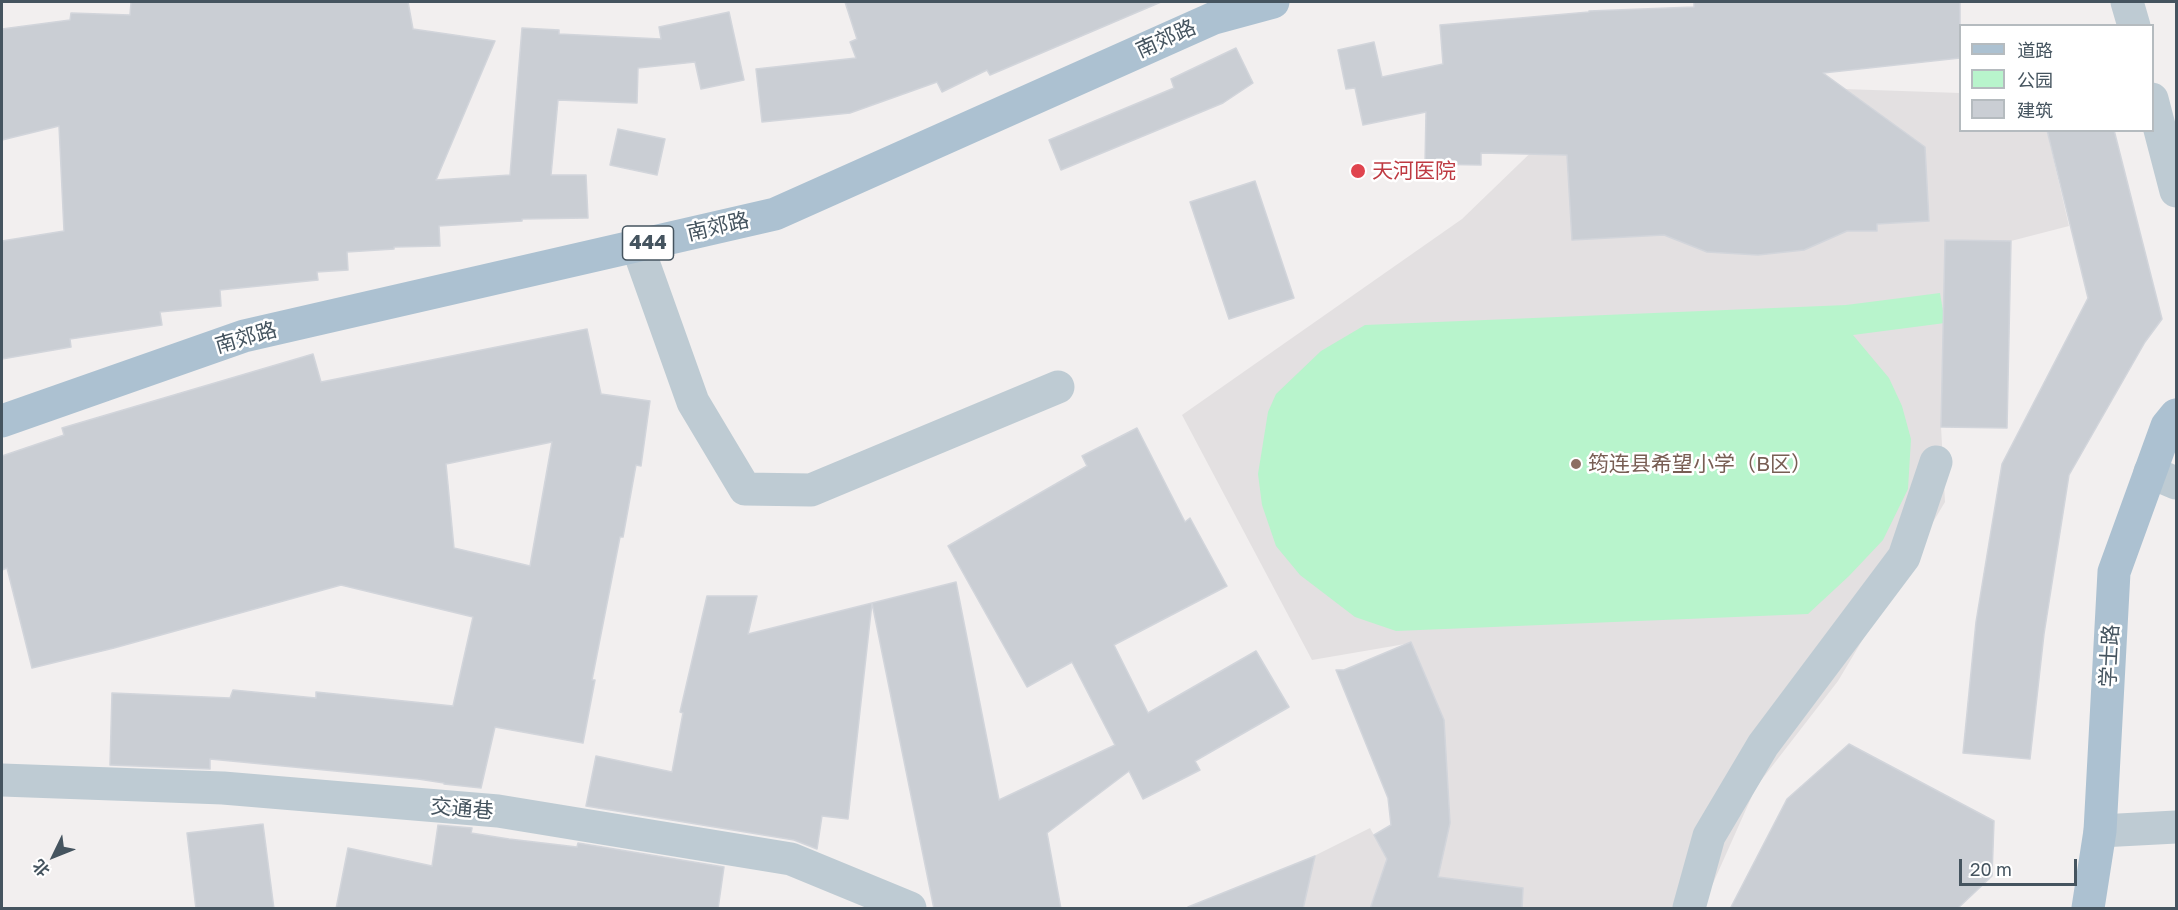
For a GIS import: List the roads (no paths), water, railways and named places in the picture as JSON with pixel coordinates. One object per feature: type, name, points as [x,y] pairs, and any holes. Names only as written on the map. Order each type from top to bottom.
[{"type":"main road","name":"南郊路","points":[[2,422],[244,336],[775,214],[1214,18],[1273,2]]},
{"type":"main road","name":"学士路","points":[[2088,909],[2100,831],[2114,572],[2163,478],[2167,426],[2176,415]]},
{"type":"street","points":[[2127,2],[2133,24]]},
{"type":"street","points":[[2154,107],[2176,191]]},
{"type":"street","points":[[638,245],[693,402],[745,489],[811,490],[1058,387]]},
{"type":"street","points":[[1689,909],[1709,836],[1763,745],[1904,557],[1936,462]]},
{"type":"street","name":"交通巷","points":[[2,780],[223,788],[498,812],[791,859],[910,909]]},
{"type":"street","points":[[2100,831],[2176,828]]},
{"type":"place","name":"天河医院","points":[[1358,171]]},
{"type":"place","name":"筠连县希望小学（B区）","points":[[1576,464]]}]
